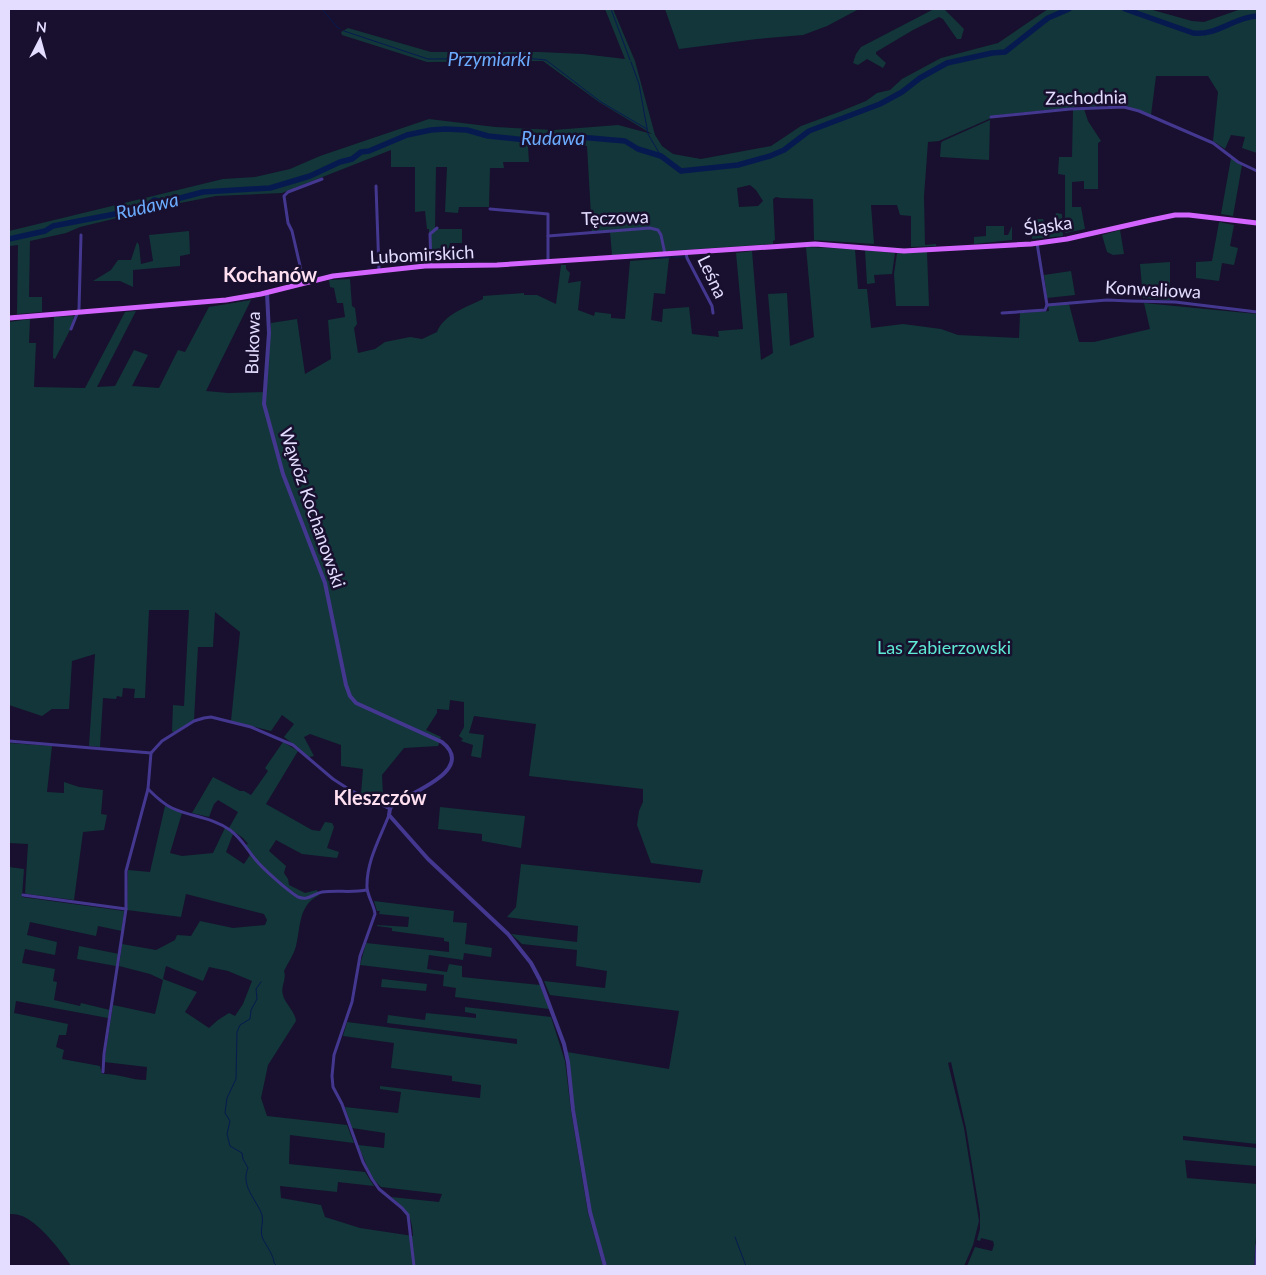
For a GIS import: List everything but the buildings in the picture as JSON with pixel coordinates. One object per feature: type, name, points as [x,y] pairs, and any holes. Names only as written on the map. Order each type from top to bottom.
[{"type":"main road","name":"Śląska","points":[[840,246],[904,252],[1037,243],[1067,239],[1175,215],[1203,215],[1257,223]]},
{"type":"main road","name":"Lubomirskich","points":[[9,318],[212,302],[267,293],[333,276],[431,266],[548,262],[806,244],[840,246]]},
{"type":"street","name":"Zachodnia","points":[[991,118],[1070,109],[1124,107],[1213,143],[1238,162],[1257,170]]},
{"type":"street","points":[[304,283],[292,231],[288,223],[284,196],[288,192],[322,179]]},
{"type":"street","points":[[376,186],[379,271]]},
{"type":"street","points":[[490,209],[548,214],[548,262]]},
{"type":"street","points":[[431,266],[430,234],[437,228]]},
{"type":"street","name":"Tęczowa","points":[[548,236],[650,228],[658,230],[661,234],[665,254]]},
{"type":"street","points":[[71,329],[78,312],[81,234]]},
{"type":"street","points":[[1037,243],[1047,305]]},
{"type":"street","name":"Leśna","points":[[686,253],[714,313]]},
{"type":"street","name":"Bukowa","points":[[264,394],[269,333],[267,293]]},
{"type":"street","name":"Konwaliowa","points":[[1002,313],[1046,310],[1047,305],[1107,300],[1175,302],[1257,312]]},
{"type":"street","name":"Wąwóz Kochanowski","points":[[264,394],[264,404],[278,457],[325,582],[346,685],[350,696],[356,703],[367,709],[442,742],[449,748],[452,758],[446,773],[432,783],[395,803],[390,809]]},
{"type":"street","points":[[103,1072],[104,1054],[126,909],[126,871],[148,789],[151,753],[162,741],[200,719],[211,717],[269,733],[294,745],[318,767],[350,790],[390,809],[369,866],[368,890],[375,914],[360,956],[352,1002],[334,1055],[332,1076],[333,1087],[342,1104],[363,1162],[372,1180],[408,1215],[414,1266]]},
{"type":"street","points":[[9,742],[151,753]]},
{"type":"street","points":[[148,789],[162,802],[174,809],[212,820],[231,830],[245,843],[251,854],[263,868],[298,897],[305,899],[320,893],[353,893],[368,890]]},
{"type":"street","points":[[389,815],[428,859],[512,938],[531,963],[540,980],[564,1044],[590,1212],[605,1266]]},
{"type":"street","points":[[23,895],[126,909]]},
{"type":"street","points":[[1256,1266],[1257,1245]]},
{"type":"green space","points":[[605,9],[613,9],[635,61],[655,135],[662,146],[673,154],[701,159],[771,146],[801,126],[866,101],[877,93],[890,90],[902,79],[941,58],[998,43],[1048,9],[1149,9],[1192,21],[1204,22],[1241,9],[1257,9],[1257,153],[1242,148],[1245,137],[1231,135],[1225,149],[1213,141],[1218,92],[1208,76],[1156,76],[1151,115],[1124,105],[1089,107],[1089,104],[1099,103],[1100,96],[1084,97],[1084,104],[1075,104],[1076,107],[998,115],[939,141],[928,142],[924,196],[925,245],[936,244],[936,246],[911,247],[911,216],[900,215],[897,205],[871,205],[874,244],[814,240],[813,199],[776,197],[773,199],[775,240],[773,244],[612,255],[610,232],[592,233],[587,146],[528,147],[529,162],[503,162],[504,168],[490,168],[489,207],[459,207],[458,213],[445,212],[447,167],[436,167],[435,229],[462,229],[462,243],[450,243],[446,260],[442,258],[441,262],[429,262],[429,229],[427,229],[425,211],[415,212],[415,167],[391,167],[391,150],[282,193],[216,196],[175,204],[30,241],[29,297],[42,297],[42,312],[17,314],[18,245],[10,246],[9,290],[9,231],[223,179],[255,177],[290,169],[320,156],[429,119],[495,127],[554,130],[618,125],[652,134],[599,102],[543,61],[427,62],[342,35],[341,32],[348,28],[431,52],[540,52],[583,54],[625,59]],"holes":[[[750,185],[756,190],[763,201],[758,206],[739,207],[737,188]]]},
{"type":"green space","points":[[665,9],[859,9],[827,26],[803,35],[679,49]]},
{"type":"green space","points":[[934,9],[944,9],[964,29],[961,39],[957,39],[943,19],[939,17],[876,52],[886,63],[883,68],[867,59],[858,65],[853,63],[861,47]]},
{"type":"green space","points":[[1084,109],[1088,121],[1101,141],[1098,143],[1098,189],[1084,189],[1084,181],[1072,182],[1072,207],[1081,207],[1085,229],[1065,233],[1065,175],[1058,174],[1059,157],[1072,157],[1073,110]]},
{"type":"green space","points":[[990,120],[989,160],[940,157],[941,143],[943,141]]},
{"type":"green space","points":[[1231,158],[1242,165],[1233,216],[1221,214]]},
{"type":"green space","points":[[1056,213],[1062,214],[1063,236],[1032,239],[1033,219],[1054,222]]},
{"type":"green space","points":[[1219,222],[1234,225],[1230,246],[1238,248],[1234,265],[1222,263],[1219,281],[1196,278],[1196,262],[1212,261]]},
{"type":"green space","points":[[986,226],[1004,226],[1004,235],[1008,235],[1012,226],[1012,240],[974,244],[974,237],[986,236]]},
{"type":"green space","points":[[1120,230],[1124,254],[1113,255],[1107,252],[1102,235]]},
{"type":"green space","points":[[189,231],[190,254],[180,256],[180,266],[133,270],[133,287],[120,281],[93,281],[111,270],[118,260],[131,260],[137,242],[141,264],[153,261],[149,235]]},
{"type":"green space","name":"Las Zabierzowski","points":[[806,247],[855,249],[858,289],[867,289],[871,328],[903,324],[941,329],[958,335],[1019,338],[1020,313],[1049,311],[1048,305],[1069,304],[1079,342],[1094,342],[1150,329],[1144,303],[1257,314],[1257,1144],[1183,1136],[1183,1140],[1257,1148],[1257,1166],[1185,1160],[1187,1178],[1257,1184],[1254,1266],[967,1266],[975,1247],[992,1251],[994,1245],[993,1241],[981,1238],[980,1241],[977,1240],[980,1229],[980,1214],[966,1128],[951,1062],[948,1063],[964,1128],[979,1221],[973,1245],[964,1266],[607,1266],[591,1212],[574,1110],[567,1052],[669,1069],[679,1011],[550,995],[544,981],[605,988],[607,971],[576,966],[577,950],[522,944],[511,934],[577,942],[578,926],[507,917],[516,907],[521,864],[700,883],[703,870],[651,863],[637,825],[639,811],[643,802],[643,789],[529,776],[536,724],[474,716],[469,733],[484,735],[481,758],[471,756],[473,745],[461,741],[463,739],[459,736],[464,727],[464,702],[450,700],[449,710],[437,709],[437,713],[426,730],[441,737],[438,746],[404,748],[382,775],[383,795],[367,797],[361,794],[363,769],[341,766],[341,745],[310,734],[304,737],[314,756],[309,757],[284,737],[294,724],[282,715],[271,731],[231,721],[240,632],[215,612],[213,647],[198,647],[194,720],[174,733],[172,731],[173,705],[184,706],[189,610],[149,610],[145,698],[134,698],[135,689],[123,688],[122,697],[117,696],[116,699],[103,698],[100,747],[89,746],[95,654],[72,661],[69,709],[52,709],[42,716],[9,705],[9,322],[30,319],[29,343],[36,343],[34,387],[85,388],[125,312],[136,311],[97,387],[115,386],[134,350],[148,355],[132,386],[159,388],[178,350],[185,352],[209,307],[251,300],[206,391],[228,393],[266,392],[271,323],[297,319],[305,374],[331,359],[328,320],[345,317],[343,303],[337,303],[334,288],[330,287],[329,280],[350,279],[352,306],[355,308],[357,324],[354,328],[358,353],[375,349],[385,342],[410,337],[422,339],[437,332],[450,316],[483,299],[483,296],[524,293],[524,295],[537,295],[556,304],[561,265],[566,265],[566,269],[570,273],[568,283],[581,281],[578,310],[594,316],[595,312],[611,314],[611,318],[625,319],[630,261],[669,258],[665,294],[654,293],[651,320],[662,322],[663,309],[689,307],[692,334],[719,337],[718,331],[743,329],[736,253],[752,251],[761,360],[773,353],[768,294],[787,293],[790,346],[814,337]]},
{"type":"green space","points":[[865,250],[895,253],[892,274],[874,275],[875,283],[867,284]]},
{"type":"green space","points":[[927,252],[929,306],[896,306],[894,274],[897,253]]},
{"type":"green space","points":[[1170,262],[1170,300],[1143,298],[1140,264]]},
{"type":"green space","points":[[1071,271],[1075,295],[1047,298],[1044,275]]},
{"type":"green space","points":[[74,316],[71,328],[55,359],[53,358],[54,317]]},
{"type":"green space","points":[[283,742],[298,751],[266,804],[312,830],[320,831],[325,822],[332,823],[334,827],[327,848],[339,852],[337,858],[302,854],[276,840],[269,851],[286,866],[284,873],[289,885],[305,893],[317,890],[319,895],[307,905],[304,911],[295,949],[284,971],[283,995],[296,1021],[268,1065],[261,1098],[267,1116],[347,1125],[354,1143],[290,1135],[289,1164],[365,1172],[374,1186],[338,1182],[337,1192],[280,1186],[281,1198],[321,1205],[325,1217],[360,1228],[413,1236],[408,1214],[391,1197],[439,1202],[442,1194],[381,1187],[372,1178],[358,1145],[384,1148],[385,1133],[352,1128],[345,1107],[398,1113],[401,1092],[380,1089],[380,1086],[480,1098],[481,1085],[452,1081],[452,1076],[391,1068],[394,1043],[343,1036],[347,1022],[517,1044],[517,1039],[387,1023],[388,1015],[425,1020],[426,1013],[476,1018],[476,1014],[465,1012],[465,1007],[551,1017],[565,1061],[571,1111],[588,1213],[603,1266],[71,1266],[40,1229],[26,1218],[9,1214],[9,867],[24,869],[22,897],[124,911],[122,931],[98,926],[96,936],[30,922],[27,935],[57,942],[55,955],[25,949],[22,963],[55,969],[53,981],[57,982],[54,1000],[80,1006],[81,1003],[110,1010],[108,1018],[16,1001],[14,1013],[68,1024],[66,1035],[59,1035],[56,1047],[64,1050],[62,1059],[100,1066],[102,1074],[146,1080],[147,1067],[104,1062],[113,1005],[155,1014],[163,980],[150,974],[119,966],[122,944],[156,950],[175,940],[177,935],[191,936],[200,921],[233,928],[265,925],[267,920],[264,914],[186,894],[181,917],[127,910],[128,870],[150,872],[165,806],[182,813],[170,853],[182,856],[213,853],[225,828],[233,834],[226,852],[244,864],[250,855],[245,845],[248,844],[229,828],[238,812],[218,800],[214,804],[209,817],[192,813],[213,777],[251,795],[268,771],[265,768]],"holes":[[[166,966],[203,981],[209,967],[228,971],[252,981],[243,1004],[235,1016],[229,1013],[209,1028],[185,1012],[197,992],[163,979]]]},
{"type":"green space","points":[[9,743],[52,746],[47,792],[64,793],[64,782],[79,787],[103,790],[101,814],[107,815],[104,830],[83,832],[74,900],[25,893],[28,844],[9,843]]},
{"type":"green space","points":[[440,807],[525,816],[521,848],[482,841],[482,834],[438,829]]},
{"type":"green space","points":[[374,901],[454,911],[453,922],[467,923],[465,944],[492,948],[491,957],[464,953],[463,960],[429,955],[427,969],[447,972],[449,964],[462,966],[462,977],[540,985],[549,1009],[455,997],[456,988],[443,986],[444,975],[360,965],[366,943],[449,952],[449,942],[444,941],[444,938],[392,931],[392,928],[377,926],[408,927],[409,917],[379,914],[380,911],[377,911]]},
{"type":"green space","points":[[79,946],[119,954],[116,966],[77,959]]},
{"type":"green space","points":[[382,979],[427,984],[426,991],[381,987]]},
{"type":"waterway","name":"Przymiarki","points":[[322,9],[340,29]]},
{"type":"waterway","points":[[611,9],[630,60]]},
{"type":"waterway","name":"Rudawa","points":[[9,239],[45,231],[53,226],[146,208],[154,200],[165,202],[203,192],[270,188],[310,176],[340,162],[352,159],[361,152],[369,151],[407,135],[431,130],[467,130],[488,136],[526,140],[532,138],[568,139],[579,137],[625,141],[638,149],[661,156],[681,171],[738,165],[784,150],[809,131],[880,104],[947,63],[1005,52],[1048,18],[1069,9]]},
{"type":"waterway","name":"Rudawa","points":[[1125,9],[1193,33],[1210,32],[1249,17],[1257,16]]},
{"type":"waterway","name":"Przymiarki","points":[[344,31],[428,59],[525,58],[546,60],[601,102],[647,129]]},
{"type":"waterway","points":[[631,62],[639,84],[648,134],[661,156]]},
{"type":"waterway","points":[[656,258],[671,257]]},
{"type":"waterway","points":[[673,257],[685,257]]},
{"type":"waterway","points":[[261,982],[256,989],[257,999],[251,1010],[250,1019],[240,1025],[237,1032],[236,1079],[227,1098],[225,1113],[230,1121],[227,1134],[230,1146],[242,1153],[248,1168],[246,1181],[262,1215],[261,1233],[277,1266]]},
{"type":"waterway","points":[[735,1237],[746,1266]]},
{"type":"district","name":"Kochanów","points":[[270,275]]},
{"type":"district","name":"Kleszczów","points":[[380,798]]}]
